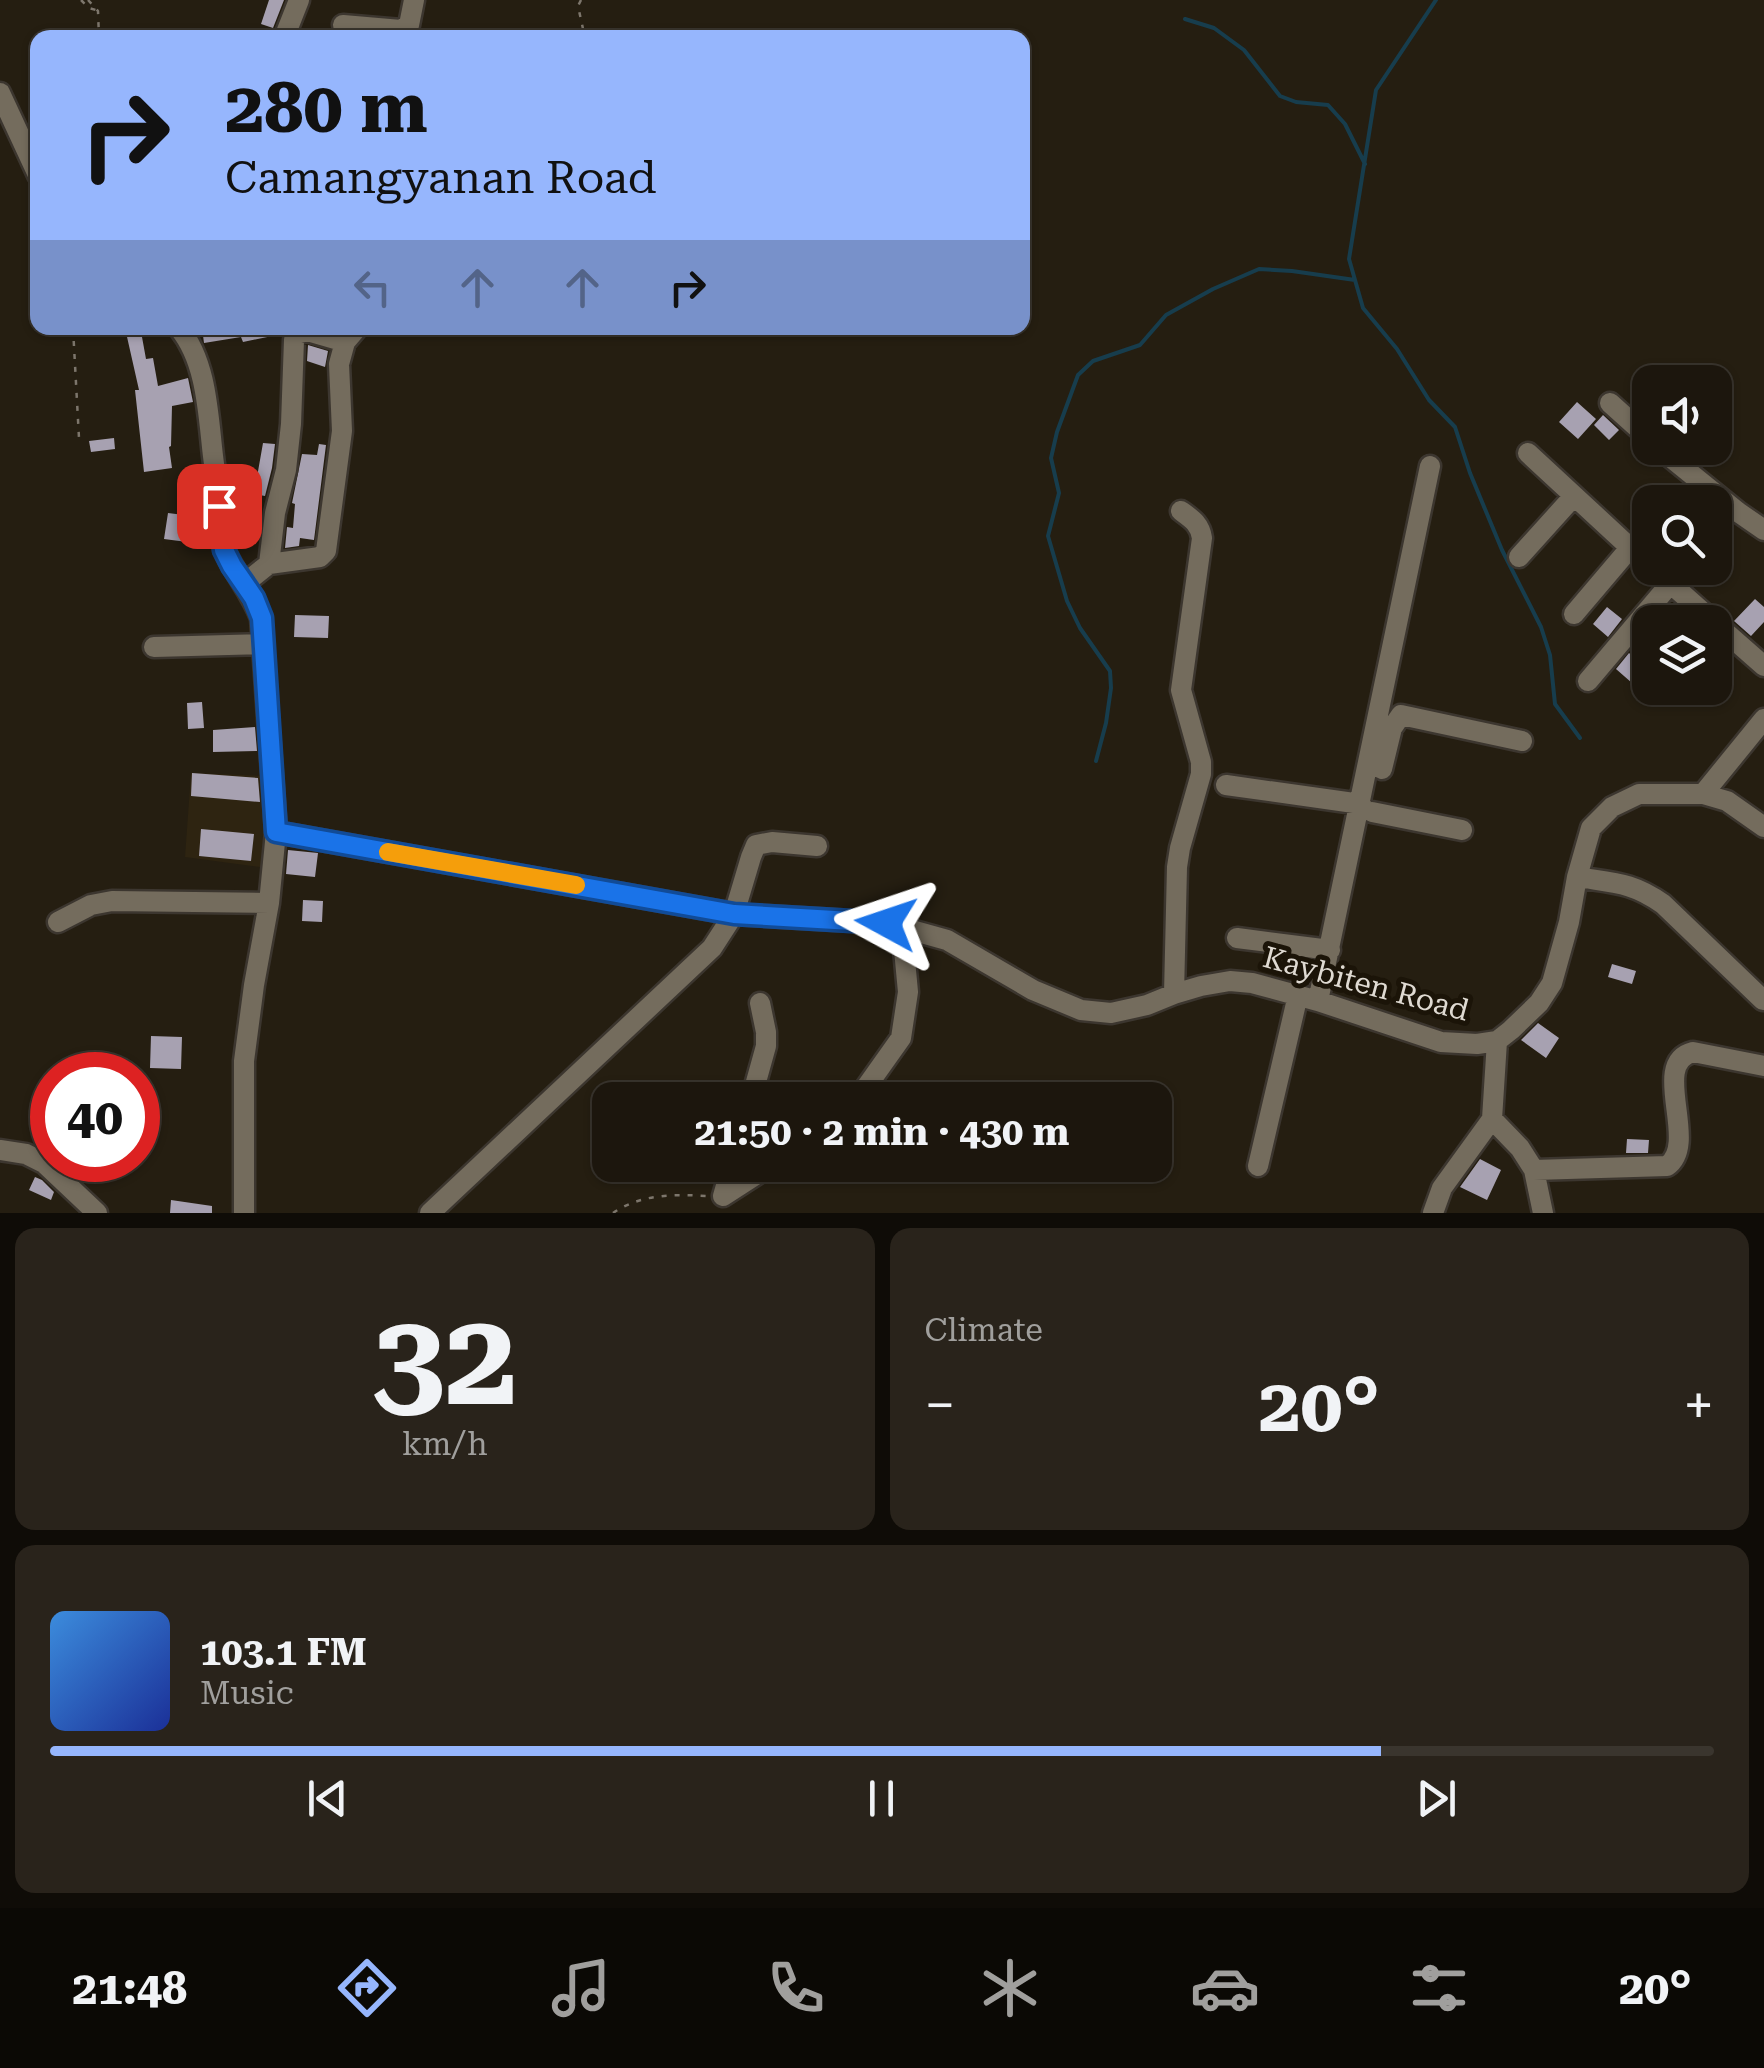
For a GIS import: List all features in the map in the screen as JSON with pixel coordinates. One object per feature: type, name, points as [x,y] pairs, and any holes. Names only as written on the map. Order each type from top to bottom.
[{"type":"street","points":[[287,30],[299,0]]},
{"type":"street","points":[[343,25],[401,30],[409,25],[414,0]]},
{"type":"street","points":[[0,92],[30,158]]},
{"type":"street","points":[[184,335],[202,376],[207,403],[224,550],[262,618],[276,832],[244,1061],[244,1213]]},
{"type":"street","points":[[269,564],[290,439],[296,335]]},
{"type":"street","points":[[245,583],[269,564],[320,557],[326,551],[342,431],[340,364],[351,335]]},
{"type":"street","points":[[1610,403],[1632,423]]},
{"type":"street","points":[[1528,453],[1630,548],[1574,614]]},
{"type":"street","points":[[1680,465],[1764,530]]},
{"type":"street","points":[[1315,1000],[1339,966],[1430,466]]},
{"type":"street","points":[[1518,557],[1574,496]]},
{"type":"street","points":[[1174,994],[1177,867],[1202,762],[1181,690],[1202,538],[1196,522],[1182,511]]},
{"type":"street","points":[[1588,681],[1669,585]]},
{"type":"street","points":[[1671,585],[1694,605]]},
{"type":"street","points":[[1732,638],[1764,666]]},
{"type":"street","points":[[154,647],[263,644]]},
{"type":"street","points":[[1258,1166],[1315,1000],[1392,728],[1401,715],[1522,741]]},
{"type":"street","points":[[1703,794],[1764,719]]},
{"type":"street","points":[[1226,784],[1367,808],[1462,830]]},
{"type":"street","name":"Kaybiten Road","points":[[276,832],[734,914],[886,923],[946,940],[1033,990],[1081,1010],[1112,1013],[1174,994],[1230,982],[1252,983],[1441,1042],[1477,1044],[1497,1040],[1512,1030],[1539,1003],[1552,983],[1590,828],[1612,806],[1639,794],[1703,794],[1727,801],[1764,827]]},
{"type":"street","points":[[430,1213],[712,948],[734,914],[756,845],[772,842],[817,846]]},
{"type":"street","points":[[1577,877],[1633,886],[1650,894],[1763,1000]]},
{"type":"street","points":[[58,922],[91,905],[112,901],[269,902]]},
{"type":"street","points":[[869,1082],[901,1038],[908,992],[902,928]]},
{"type":"street","points":[[1238,938],[1330,950]]},
{"type":"street","points":[[757,1082],[766,1046],[760,1003]]},
{"type":"street","points":[[1433,1213],[1442,1188],[1492,1119],[1497,1040]]},
{"type":"street","points":[[1534,1170],[1667,1166],[1679,1152],[1674,1095],[1679,1059],[1693,1052],[1764,1066]]},
{"type":"street","points":[[1492,1119],[1520,1148],[1534,1170],[1542,1213]]},
{"type":"street","points":[[0,1150],[26,1154],[44,1163],[96,1213]]},
{"type":"street","points":[[723,1196],[727,1182]]},
{"type":"street","points":[[723,1196],[744,1182]]},
{"type":"path","points":[[81,0],[98,11]]},
{"type":"path","points":[[88,0],[98,11],[99,30]]},
{"type":"path","points":[[581,0],[578,6],[582,30]]},
{"type":"path","points":[[73,335],[79,438]]},
{"type":"path","points":[[613,1213],[629,1202],[674,1194],[723,1196]]},
{"type":"shaded area","points":[[191,773],[267,776],[268,868],[185,857]]},
{"type":"building","points":[[269,0],[284,0],[273,28],[261,24]]},
{"type":"building","points":[[127,335],[151,335],[142,337],[146,359],[153,358],[158,386],[188,378],[193,402],[172,406],[172,468],[144,472],[135,390],[139,390]]},
{"type":"building","points":[[203,335],[277,335],[243,342],[241,337],[204,343]]},
{"type":"building","points":[[308,345],[328,351],[325,367],[307,361]]},
{"type":"building","points":[[1577,402],[1596,419],[1578,439],[1559,422]]},
{"type":"building","points":[[1603,415],[1619,430],[1609,440],[1594,425]]},
{"type":"building","points":[[114,438],[115,449],[91,452],[89,441]]},
{"type":"building","points":[[263,443],[275,444],[265,496],[254,494]]},
{"type":"building","points":[[319,444],[326,445],[314,540],[300,538],[299,546],[285,548],[287,527],[293,528],[292,503],[302,454],[317,455]]},
{"type":"building","points":[[185,502],[205,503],[210,545],[164,539],[168,513],[184,515]]},
{"type":"building","points":[[1755,599],[1764,607],[1764,622],[1751,636],[1734,621]]},
{"type":"building","points":[[1607,607],[1622,619],[1608,637],[1593,624]]},
{"type":"building","points":[[295,615],[329,616],[328,638],[294,637]]},
{"type":"building","points":[[1629,653],[1632,683],[1616,669]]},
{"type":"building","points":[[202,702],[204,728],[188,729],[187,703]]},
{"type":"building","points":[[255,727],[257,751],[213,752],[213,730]]},
{"type":"building","points":[[192,773],[258,778],[260,802],[191,796]]},
{"type":"building","points":[[201,829],[254,834],[251,861],[199,856]]},
{"type":"building","points":[[288,850],[318,853],[315,877],[286,874]]},
{"type":"building","points":[[303,900],[323,901],[322,922],[302,921]]},
{"type":"building","points":[[1612,964],[1636,971],[1632,984],[1608,977]]},
{"type":"building","points":[[1538,1023],[1559,1038],[1546,1058],[1521,1040]]},
{"type":"building","points":[[151,1036],[182,1037],[181,1069],[160,1068],[160,1052],[150,1052]]},
{"type":"building","points":[[1627,1139],[1649,1140],[1648,1153],[1626,1153]]},
{"type":"building","points":[[1480,1159],[1501,1170],[1487,1200],[1460,1187]]},
{"type":"building","points":[[33,1182],[44,1182],[54,1192],[51,1200],[29,1190]]},
{"type":"building","points":[[171,1200],[212,1206],[212,1213],[170,1213]]},
{"type":"waterway","points":[[1436,0],[1376,90],[1349,259],[1363,308],[1397,349],[1429,400],[1455,427],[1502,550],[1541,627],[1550,655],[1555,704],[1580,738]]},
{"type":"waterway","points":[[1185,19],[1214,28],[1244,50],[1280,96],[1328,105],[1345,124],[1365,164]]},
{"type":"waterway","points":[[1096,761],[1106,723],[1110,671],[1080,628],[1067,601],[1048,536],[1059,493],[1051,458],[1078,375],[1093,361],[1140,345],[1166,315],[1259,269],[1355,280]]},
{"type":"slow traffic","points":[[388,852],[576,885]]},
{"type":"route","points":[[219,506],[224,550],[262,618],[276,832],[734,914],[886,923]]}]
